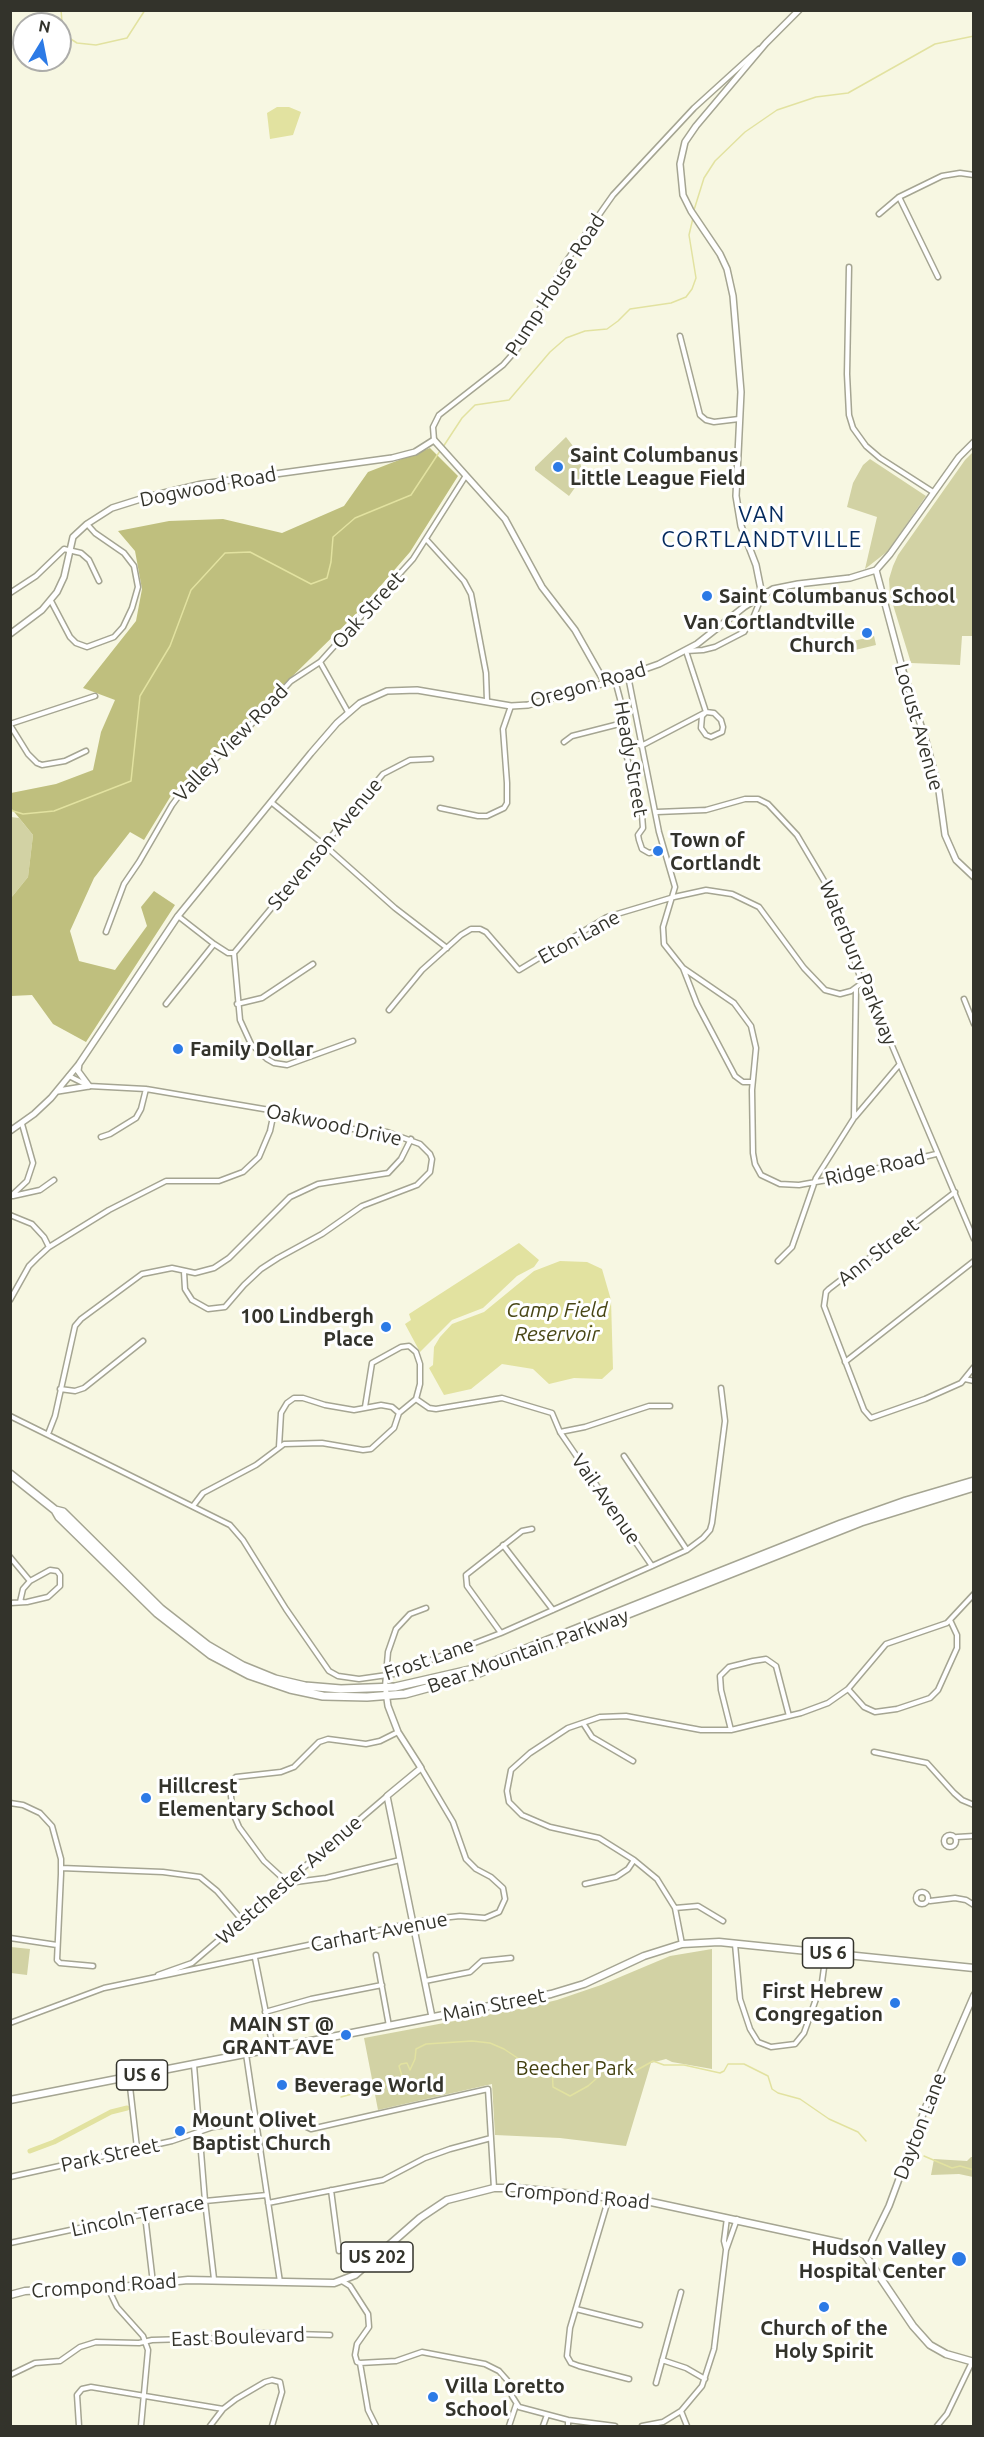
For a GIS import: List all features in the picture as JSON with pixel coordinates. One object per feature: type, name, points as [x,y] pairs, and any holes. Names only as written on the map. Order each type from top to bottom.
[{"type":"highway","name":"Bear Mountain Parkway","points":[[10,1474],[55,1510],[157,1613],[190,1640],[219,1659],[257,1678],[298,1691],[323,1695],[387,1696],[422,1691],[471,1676],[854,1525],[910,1505],[974,1487]]},
{"type":"highway","name":"Bear Mountain Parkway","points":[[55,1510],[63,1512],[174,1621],[229,1659],[267,1676],[305,1686],[341,1689],[385,1688],[445,1677],[486,1665],[841,1524],[906,1501],[974,1481]]},
{"type":"main road","name":"Main Street","points":[[10,2100],[551,1994],[584,1984],[644,1956],[682,1944],[702,1941],[974,1968]]},
{"type":"main road","name":"Crompond Road","points":[[10,2295],[39,2290],[108,2288],[214,2279],[324,2284],[342,2281],[368,2265],[438,2205],[456,2197],[494,2188],[651,2202],[737,2219],[852,2247],[865,2255],[923,2339],[946,2354],[973,2362]]},
{"type":"street","points":[[641,746],[706,712],[716,714],[722,720],[723,729],[718,736],[706,735],[701,728],[700,723],[706,712],[686,651],[715,647],[744,632],[753,618],[762,595],[756,565],[741,526],[737,506],[735,480],[740,419],[738,355],[730,283],[720,254],[697,221],[683,195],[680,175],[685,142],[696,126],[766,43],[799,10]]},
{"type":"street","name":"Pump House Road","points":[[434,440],[433,427],[439,415],[503,364],[518,348],[565,263],[613,195],[694,108],[744,60],[766,43]]},
{"type":"street","points":[[879,214],[899,197],[950,173],[974,175]]},
{"type":"street","points":[[899,197],[938,277]]},
{"type":"street","points":[[849,267],[847,374],[849,415],[853,428],[866,446],[880,458],[933,492]]},
{"type":"street","points":[[680,336],[700,415],[714,422],[740,419]]},
{"type":"street","points":[[434,440],[505,519],[542,587],[574,630],[604,683]]},
{"type":"street","name":"Dogwood Road","points":[[10,634],[51,601],[64,577],[73,537],[87,524],[123,504],[179,489],[392,458],[415,452],[434,440]]},
{"type":"street","points":[[876,570],[890,554],[959,457],[974,442]]},
{"type":"street","points":[[465,477],[426,539],[464,581],[471,594],[486,673],[488,701]]},
{"type":"street","points":[[51,601],[70,637],[76,643],[87,647],[114,637],[123,627],[132,608],[138,587],[134,566],[124,553],[95,533],[87,524]]},
{"type":"street","name":"Oak Street","points":[[348,712],[320,662],[393,582],[426,539]]},
{"type":"street","points":[[10,593],[36,576],[64,549],[81,554],[89,560],[99,581]]},
{"type":"street","name":"Oregon Road","points":[[10,1131],[22,1124],[57,1091],[79,1064],[178,916],[348,712],[371,697],[398,690],[418,690],[511,706],[540,702],[628,676],[686,651],[762,595],[783,586],[850,578],[876,570]]},
{"type":"street","name":"Locust Avenue","points":[[876,570],[903,671],[926,741],[939,791],[945,835],[956,860],[974,877]]},
{"type":"street","name":"Valley View Road","points":[[106,932],[124,884],[184,789],[248,728],[291,681],[320,662]]},
{"type":"street","points":[[628,676],[664,850],[675,887],[674,897],[665,919],[662,935],[664,944],[682,968],[697,1004],[735,1076],[743,1082],[752,1082],[756,1048],[747,1018],[734,1003],[682,968]]},
{"type":"street","name":"Heady Street","points":[[615,680],[623,707],[624,746],[642,814],[643,828],[638,835],[640,845],[649,853],[664,850]]},
{"type":"street","points":[[86,751],[65,761],[42,765],[28,754],[10,724],[95,696]]},
{"type":"street","points":[[440,808],[487,816],[504,808],[507,803],[507,783],[502,729],[511,706]]},
{"type":"street","points":[[564,742],[573,736],[623,723]]},
{"type":"street","name":"Stevenson Avenue","points":[[234,953],[383,774],[410,760],[431,759]]},
{"type":"street","name":"Waterbury Parkway","points":[[657,812],[706,810],[745,799],[758,799],[768,804],[797,835],[833,896],[862,983],[974,1239]]},
{"type":"street","points":[[271,802],[323,844],[395,908],[447,948],[407,985],[389,1010]]},
{"type":"street","name":"Eton Lane","points":[[447,948],[467,931],[480,929],[486,932],[519,970],[607,917],[706,890],[732,894],[747,900],[766,913],[817,983],[825,990],[840,994],[856,987]]},
{"type":"street","points":[[178,916],[214,944],[228,953],[234,953],[237,1004],[246,1037],[274,1063],[287,1065],[353,1041]]},
{"type":"street","points":[[166,1004],[214,944]]},
{"type":"street","points":[[237,1004],[262,998],[313,964]]},
{"type":"street","points":[[854,1118],[856,987],[862,983]]},
{"type":"street","points":[[964,999],[974,1024]]},
{"type":"street","points":[[57,1091],[89,1086],[78,1071],[79,1064]]},
{"type":"street","points":[[778,1261],[792,1247],[821,1168],[854,1118],[899,1065]]},
{"type":"street","name":"Oakwood Drive","points":[[48,1434],[55,1416],[75,1326],[81,1319],[142,1274],[172,1268],[184,1272],[207,1270],[221,1264],[249,1239],[281,1204],[308,1188],[388,1173],[401,1159],[411,1139],[374,1129],[329,1127],[310,1118],[146,1089],[89,1086],[69,1076]]},
{"type":"street","name":"Ridge Road","points":[[752,1082],[753,1153],[757,1170],[761,1175],[780,1184],[814,1182],[936,1154]]},
{"type":"street","points":[[101,1137],[136,1118],[146,1089]]},
{"type":"street","points":[[10,1300],[29,1266],[49,1247],[109,1210],[166,1181],[219,1181],[243,1172],[259,1157],[265,1145],[274,1112]]},
{"type":"street","points":[[11,1196],[27,1181],[33,1163],[22,1124]]},
{"type":"street","points":[[184,1272],[185,1288],[192,1300],[208,1309],[225,1307],[244,1285],[278,1258],[322,1234],[362,1206],[417,1185],[428,1176],[432,1163],[430,1154],[426,1148],[411,1139]]},
{"type":"street","points":[[11,1196],[40,1190],[54,1180]]},
{"type":"street","name":"Ann Street","points":[[955,1192],[826,1292],[824,1306],[844,1362],[867,1415],[874,1418],[925,1399],[965,1379]]},
{"type":"street","points":[[11,1216],[32,1224],[44,1237],[49,1247]]},
{"type":"street","points":[[844,1362],[974,1261]]},
{"type":"street","points":[[60,1389],[75,1391],[84,1388],[143,1341]]},
{"type":"street","points":[[193,1506],[203,1493],[256,1465],[290,1443],[322,1443],[363,1450],[371,1449],[394,1428],[399,1413],[416,1399],[420,1384],[420,1364],[416,1352],[405,1346],[372,1363],[365,1407]]},
{"type":"street","points":[[974,1367],[965,1379],[974,1381]]},
{"type":"street","name":"Frost Lane","points":[[10,1416],[220,1519],[238,1533],[329,1671],[351,1679],[385,1676],[418,1666],[501,1633],[687,1550],[707,1534],[712,1523],[724,1421],[721,1388]]},
{"type":"street","points":[[279,1448],[280,1413],[286,1403],[294,1398],[349,1409],[387,1406],[399,1413]]},
{"type":"street","name":"Vail Avenue","points":[[416,1399],[429,1408],[436,1409],[502,1398],[552,1413],[560,1432],[652,1566]]},
{"type":"street","name":"Vail Avenue","points":[[560,1432],[595,1424],[649,1406],[670,1406]]},
{"type":"street","points":[[624,1456],[687,1550]]},
{"type":"street","points":[[501,1633],[465,1581],[469,1571],[522,1531],[532,1529]]},
{"type":"street","points":[[503,1545],[554,1610]]},
{"type":"street","points":[[10,1557],[30,1581]]},
{"type":"street","points":[[10,1603],[20,1602],[48,1597],[58,1589],[62,1579],[57,1571],[51,1570],[30,1581],[23,1589],[20,1602]]},
{"type":"street","points":[[682,1944],[675,1908],[657,1879],[634,1860],[599,1838],[529,1820],[509,1802],[507,1791],[511,1770],[530,1753],[568,1728],[600,1716],[626,1716],[701,1730],[731,1730],[789,1716],[828,1703],[848,1689],[886,1644],[950,1620],[974,1594]]},
{"type":"street","points":[[385,1688],[390,1643],[396,1629],[415,1611],[426,1608]]},
{"type":"street","points":[[848,1689],[864,1707],[874,1712],[930,1698],[938,1690],[957,1648],[957,1635],[950,1620]]},
{"type":"street","points":[[731,1730],[721,1690],[720,1676],[729,1667],[753,1661],[766,1659],[776,1666],[789,1716]]},
{"type":"street","name":"Carhart Avenue","points":[[149,1979],[413,1923],[447,1917],[493,1916],[499,1912],[505,1899],[499,1883],[476,1869],[466,1859],[453,1822],[398,1732],[385,1688]]},
{"type":"street","points":[[583,1723],[592,1737],[633,1761]]},
{"type":"street","points":[[398,1732],[373,1744],[328,1739],[319,1742],[300,1762],[282,1772],[236,1777],[231,1782],[230,1791],[233,1813],[239,1827],[264,1860],[288,1883],[326,1878],[400,1860]]},
{"type":"street","points":[[874,1752],[927,1763],[954,1793],[962,1800],[974,1805]]},
{"type":"street","name":"Westchester Avenue","points":[[149,1979],[192,1963],[421,1768]]},
{"type":"street","points":[[387,1796],[432,2017]]},
{"type":"street","points":[[10,1803],[32,1808],[47,1820],[56,1836],[61,1868],[57,1960],[60,1964],[93,1966]]},
{"type":"street","points":[[957,1837],[974,1836]]},
{"type":"street","points":[[585,1884],[616,1877],[634,1860]]},
{"type":"street","points":[[61,1868],[163,1872],[200,1877],[242,1920]]},
{"type":"street","points":[[930,1901],[955,1898],[966,1900],[974,1905]]},
{"type":"street","points":[[675,1908],[686,1905],[698,1906],[723,1921]]},
{"type":"street","points":[[10,1938],[57,1945]]},
{"type":"street","points":[[735,1943],[740,1999],[750,2029],[758,2042],[771,2047],[795,2044],[804,2033],[822,1982],[826,1953]]},
{"type":"street","points":[[376,1954],[389,2026]]},
{"type":"street","points":[[255,1958],[273,2049]]},
{"type":"street","points":[[424,1982],[470,1972],[482,1961],[511,1958]]},
{"type":"street","points":[[10,2023],[90,1992],[149,1979]]},
{"type":"street","points":[[265,2012],[310,1999],[382,1985]]},
{"type":"street","name":"Dayton Lane","points":[[865,2255],[881,2224],[926,2106],[974,1995]]},
{"type":"street","points":[[246,2054],[280,2283]]},
{"type":"street","points":[[194,2065],[214,2279]]},
{"type":"street","points":[[129,2078],[137,2148]]},
{"type":"street","name":"Park Street","points":[[10,2177],[172,2141],[201,2130],[285,2118],[311,2129],[488,2089],[491,2138]]},
{"type":"street","points":[[268,2203],[383,2180],[450,2149],[491,2138],[494,2188]]},
{"type":"street","points":[[331,2190],[339,2251]]},
{"type":"street","name":"Lincoln Terrace","points":[[10,2243],[205,2201],[267,2195]]},
{"type":"street","points":[[609,2197],[576,2309],[569,2337],[568,2360],[579,2366],[629,2379]]},
{"type":"street","points":[[145,2215],[154,2284]]},
{"type":"street","points":[[726,2250],[724,2241],[728,2217]]},
{"type":"street","points":[[642,2427],[655,2426],[681,2410],[696,2395],[705,2379],[718,2328],[726,2250],[737,2219]]},
{"type":"street","points":[[342,2281],[350,2286],[370,2320],[369,2327],[356,2349],[355,2359],[360,2364],[368,2410],[376,2427]]},
{"type":"street","points":[[108,2288],[117,2307],[145,2342],[149,2359],[141,2427]]},
{"type":"street","points":[[656,2383],[681,2292]]},
{"type":"street","points":[[576,2309],[640,2325]]},
{"type":"street","name":"East Boulevard","points":[[10,2375],[35,2363],[60,2361],[86,2345],[96,2342],[222,2338],[259,2333],[330,2335]]},
{"type":"street","points":[[360,2364],[396,2361],[422,2352],[485,2364],[499,2371],[507,2380],[516,2404],[509,2427]]},
{"type":"street","points":[[662,2360],[686,2368],[705,2379]]},
{"type":"street","points":[[937,2427],[947,2414],[973,2362]]},
{"type":"street","points":[[210,2427],[223,2409],[265,2382],[272,2380],[280,2382],[282,2392],[272,2427]]},
{"type":"street","points":[[79,2427],[77,2400],[79,2392],[91,2387],[223,2409]]},
{"type":"street","points":[[516,2404],[568,2420],[615,2427]]},
{"type":"street","points":[[681,2410],[687,2427]]},
{"type":"street","points":[[543,2427],[547,2415]]},
{"type":"street","points":[[568,2420],[568,2427]]},
{"type":"green space","name":"Saint Columbanus Little League Field","points":[[566,437],[576,450],[581,466],[579,482],[569,496],[535,470],[535,467]]},
{"type":"green space","points":[[973,452],[973,636],[962,636],[960,665],[911,663],[890,595],[889,579],[898,555]]},
{"type":"green space","points":[[870,459],[926,496],[888,551],[865,569],[877,517],[847,507],[853,483],[863,465]]},
{"type":"green space","points":[[874,636],[876,645],[847,652],[845,643]]},
{"type":"green space","points":[[11,817],[19,818],[33,835],[28,877],[11,898]]},
{"type":"green space","points":[[11,1947],[30,1949],[27,1975],[11,1973]]},
{"type":"green space","name":"Beecher Park","points":[[712,1949],[712,2069],[666,2059],[651,2063],[626,2146],[560,2138],[495,2135],[492,2084],[378,2110],[364,2038],[557,2000],[601,1985],[670,1956]]},
{"type":"green space","points":[[973,2157],[973,2177],[959,2174],[931,2175],[934,2159],[967,2161]]},
{"type":"shaded area","points":[[430,448],[458,476],[410,552],[357,613],[172,794],[144,840],[130,832],[94,878],[70,931],[79,961],[115,970],[147,926],[141,907],[154,891],[175,905],[86,1042],[53,1024],[32,995],[11,996],[11,898],[28,877],[33,835],[11,808],[11,793],[56,784],[93,770],[101,732],[115,700],[83,688],[136,621],[142,589],[135,551],[118,531],[169,521],[223,519],[282,533],[344,506],[368,472]]},
{"type":"water","points":[[277,107],[289,107],[301,112],[293,135],[270,139],[267,113]]},
{"type":"water","name":"Camp Field Reservoir","points":[[519,1243],[539,1260],[534,1267],[517,1276],[483,1308],[452,1320],[420,1352],[405,1324],[411,1320],[409,1314]]},
{"type":"water","name":"Camp Field Reservoir","points":[[560,1261],[587,1262],[602,1269],[611,1300],[613,1369],[602,1379],[574,1378],[549,1384],[533,1369],[502,1364],[471,1389],[444,1395],[429,1368],[433,1365],[434,1347],[440,1337],[452,1324],[484,1312],[534,1271]]},
{"type":"waterway","points":[[61,10],[63,34],[77,43],[96,45],[127,38],[145,10]]},
{"type":"waterway","points":[[694,210],[704,178],[715,161],[745,132],[777,110],[816,97],[848,93],[935,44],[974,36]]},
{"type":"waterway","points":[[443,447],[462,418],[475,405],[509,400],[550,352],[566,338],[585,331],[607,329],[630,309],[671,303],[686,297],[696,278],[689,235],[693,218]]},
{"type":"waterway","points":[[10,810],[23,814],[54,811],[131,781],[140,696],[170,646],[191,590],[225,553],[250,552],[311,584],[327,578],[333,537],[355,518],[411,495],[440,451]]},
{"type":"waterway","points":[[341,2097],[393,2083],[402,2076],[399,2066],[407,2063],[410,2070],[416,2049],[426,2044],[472,2041],[490,2043],[530,2064],[552,2065],[553,2087],[570,2096],[588,2086],[602,2070],[609,2068],[630,2074],[653,2061],[664,2065],[684,2065],[720,2073],[728,2064],[744,2064],[768,2076],[772,2089],[778,2093],[800,2099],[829,2119],[858,2132],[866,2141]]},
{"type":"waterway","points":[[30,2151],[54,2142],[111,2112],[127,2108]]},
{"type":"waterway","points":[[924,2156],[952,2168],[960,2166],[974,2170]]},
{"type":"place","name":"Saint Columbanus Little League Field","points":[[558,467]]},
{"type":"place","name":"Saint Columbanus School","points":[[707,596]]},
{"type":"place","name":"Van Cortlandtville Church","points":[[867,633]]},
{"type":"place","name":"Town of Cortlandt","points":[[658,851]]},
{"type":"place","name":"Family Dollar","points":[[178,1049]]},
{"type":"place","name":"100 Lindbergh Place","points":[[386,1327]]},
{"type":"place","name":"Hillcrest Elementary School","points":[[146,1798]]},
{"type":"place","name":"First Hebrew Congregation","points":[[895,2003]]},
{"type":"place","name":"MAIN ST @ GRANT AVE","points":[[346,2035]]},
{"type":"place","name":"Beverage World","points":[[282,2085]]},
{"type":"place","name":"Mount Olivet Baptist Church","points":[[180,2131]]},
{"type":"place","name":"Hudson Valley Hospital Center","points":[[959,2259]]},
{"type":"place","name":"Church of the Holy Spirit","points":[[824,2307]]},
{"type":"place","name":"Villa Loretto School","points":[[433,2397]]},
{"type":"district","name":"VAN CORTLANDTVILLE","points":[[762,528]]}]
